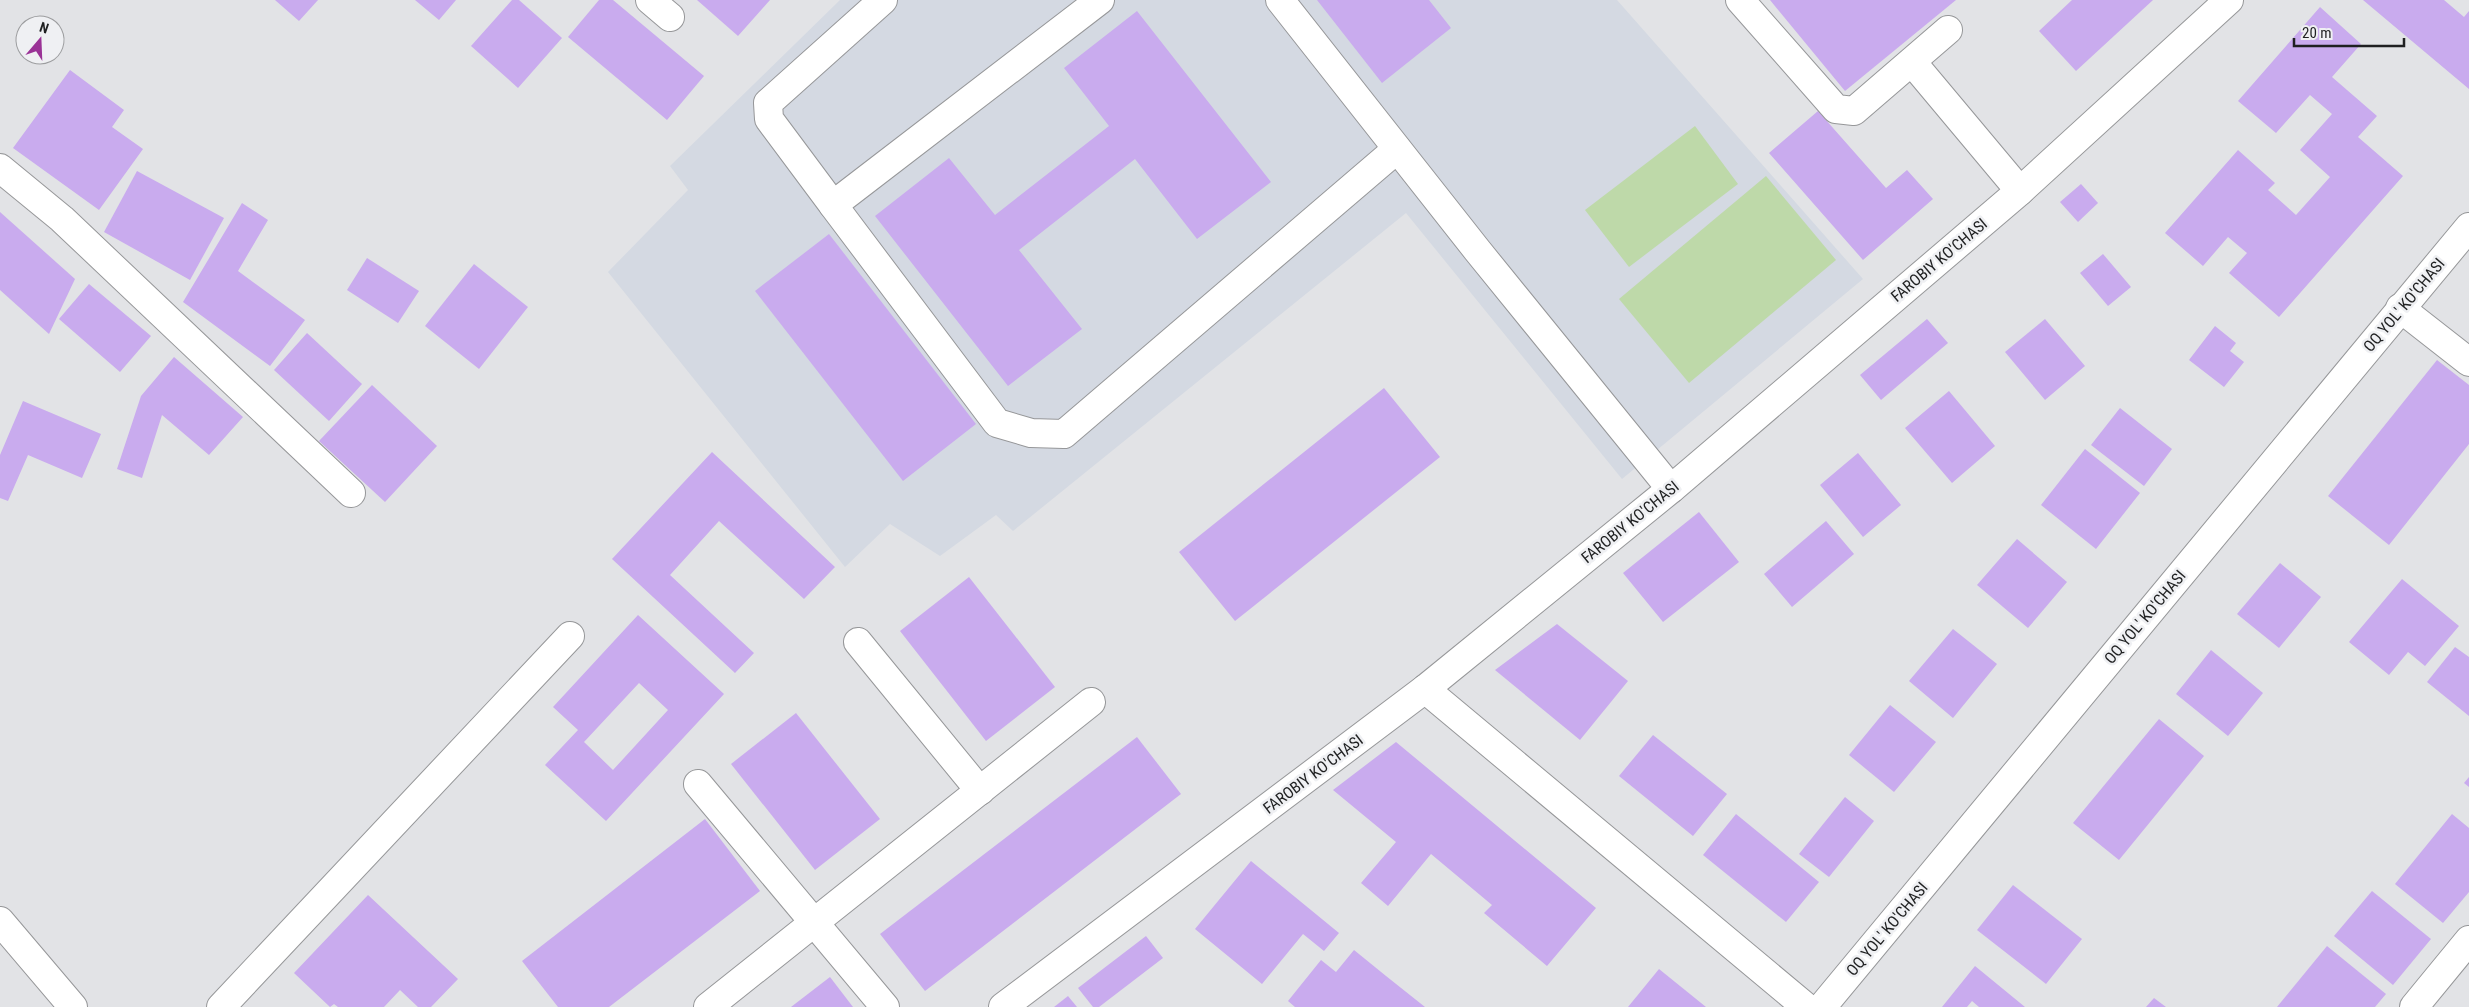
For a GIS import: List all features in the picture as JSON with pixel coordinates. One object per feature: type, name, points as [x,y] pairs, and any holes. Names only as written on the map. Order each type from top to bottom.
[{"type":"street","points":[[883,0],[768,103],[769,119],[832,206],[997,423],[1031,433],[1064,434],[1398,149]]},
{"type":"street","points":[[832,206],[1100,0]]},
{"type":"street","points":[[1280,0],[1671,489]]},
{"type":"street","points":[[1740,0],[1836,109],[1854,112],[1948,30]]},
{"type":"street","name":"FAROBIY KO'CHASI","points":[[1003,1007],[1425,690],[1671,489],[2020,191],[2228,0]]},
{"type":"street","points":[[1912,62],[2020,191]]},
{"type":"street","points":[[0,168],[62,219],[351,493]]},
{"type":"street","name":"OQ YOL' KO'CHASI","points":[[1822,1007],[2469,227]]},
{"type":"street","points":[[2400,308],[2469,362]]},
{"type":"street","points":[[221,1007],[570,636]]},
{"type":"street","points":[[858,642],[980,791]]},
{"type":"street","points":[[1425,690],[1806,1007]]},
{"type":"street","points":[[708,1007],[1091,702]]},
{"type":"street","points":[[698,784],[885,1007]]},
{"type":"street","points":[[0,921],[74,1007]]},
{"type":"street","points":[[2414,1007],[2469,940]]},
{"type":"shaded area","points":[[840,0],[1617,0],[1863,279],[1622,479],[1406,213],[1013,531],[996,515],[940,556],[890,524],[845,567],[608,272],[688,190],[670,166]]},
{"type":"green space","points":[[1695,126],[1738,184],[1629,267],[1585,210]]},
{"type":"green space","points":[[1766,176],[1836,260],[1689,383],[1619,299]]},
{"type":"building","points":[[275,0],[318,0],[299,21]]},
{"type":"building","points":[[415,0],[456,0],[439,20]]},
{"type":"building","points":[[512,0],[519,0],[562,38],[518,88],[471,46]]},
{"type":"building","points":[[599,0],[613,0],[704,76],[667,120],[568,37]]},
{"type":"building","points":[[697,0],[770,0],[738,36]]},
{"type":"building","points":[[1317,0],[1429,0],[1451,28],[1382,83]]},
{"type":"building","points":[[1770,0],[1956,0],[1845,91]]},
{"type":"building","points":[[2072,0],[2153,0],[2076,71],[2039,31]]},
{"type":"building","points":[[2363,0],[2444,0],[2464,17],[2469,11],[2469,89]]},
{"type":"building","points":[[2320,7],[2361,44],[2332,77],[2377,116],[2358,137],[2403,176],[2279,317],[2229,273],[2247,253],[2228,237],[2203,266],[2165,233],[2238,150],[2275,183],[2268,190],[2296,215],[2330,177],[2300,150],[2332,114],[2310,95],[2276,133],[2238,101]]},
{"type":"building","points":[[1137,11],[1271,182],[1197,239],[1135,159],[1019,250],[1082,329],[1008,386],[875,216],[949,158],[995,215],[1109,126],[1064,68]]},
{"type":"building","points":[[70,70],[124,110],[112,127],[143,149],[99,210],[13,148]]},
{"type":"building","points":[[1818,111],[1886,188],[1907,170],[1933,199],[1863,260],[1769,153]]},
{"type":"building","points":[[137,171],[224,218],[190,280],[104,232]]},
{"type":"building","points":[[2081,184],[2098,203],[2078,222],[2060,202]]},
{"type":"building","points":[[242,203],[268,220],[238,271],[305,320],[270,366],[183,302]]},
{"type":"building","points":[[0,212],[75,279],[49,334],[0,290]]},
{"type":"building","points":[[829,234],[976,424],[903,481],[755,291]]},
{"type":"building","points":[[2103,254],[2131,287],[2108,306],[2080,273]]},
{"type":"building","points":[[367,258],[419,291],[398,323],[347,290]]},
{"type":"building","points":[[474,264],[528,307],[479,369],[425,326]]},
{"type":"building","points":[[89,284],[151,336],[120,372],[59,319]]},
{"type":"building","points":[[1927,319],[1948,343],[1881,400],[1860,375]]},
{"type":"building","points":[[2045,319],[2085,366],[2045,400],[2005,352]]},
{"type":"building","points":[[2215,326],[2236,343],[2230,351],[2244,362],[2224,387],[2189,360]]},
{"type":"building","points":[[307,333],[362,384],[329,421],[274,370]]},
{"type":"building","points":[[174,357],[243,417],[209,455],[162,415],[142,478],[117,469],[141,396]]},
{"type":"building","points":[[2437,360],[2469,385],[2469,444],[2389,545],[2328,496]]},
{"type":"building","points":[[372,385],[437,446],[385,502],[319,441]]},
{"type":"building","points":[[1384,388],[1440,457],[1235,621],[1179,552]]},
{"type":"building","points":[[1949,391],[1995,446],[1952,483],[1905,428]]},
{"type":"building","points":[[23,401],[101,434],[82,478],[28,455],[8,501],[0,498],[0,455]]},
{"type":"building","points":[[2120,408],[2172,449],[2144,486],[2091,445]]},
{"type":"building","points":[[2085,449],[2140,493],[2096,549],[2041,505]]},
{"type":"building","points":[[712,452],[835,567],[804,599],[719,521],[670,575],[754,653],[735,673],[612,559]]},
{"type":"building","points":[[1858,453],[1901,505],[1863,537],[1820,485]]},
{"type":"building","points":[[1699,512],[1739,562],[1663,622],[1623,573]]},
{"type":"building","points":[[1826,521],[1854,554],[1792,607],[1764,574]]},
{"type":"building","points":[[2017,539],[2067,582],[2028,628],[1977,585]]},
{"type":"building","points":[[2280,563],[2321,597],[2279,648],[2237,614]]},
{"type":"building","points":[[969,577],[1055,687],[986,741],[900,631]]},
{"type":"building","points":[[2402,579],[2459,626],[2425,666],[2408,652],[2389,675],[2349,642]]},
{"type":"building","points":[[638,615],[724,694],[606,821],[545,765],[578,730],[553,707]],"holes":[[[639,683],[668,710],[613,770],[584,742]]]},
{"type":"building","points":[[1557,624],[1628,681],[1580,740],[1495,670]]},
{"type":"building","points":[[1953,629],[1997,664],[1953,718],[1909,681]]},
{"type":"building","points":[[2455,647],[2469,657],[2469,716],[2427,682]]},
{"type":"building","points":[[2211,650],[2263,693],[2228,736],[2176,694]]},
{"type":"building","points":[[1890,705],[1936,742],[1894,792],[1849,755]]},
{"type":"building","points":[[796,713],[880,819],[815,870],[731,764]]},
{"type":"building","points":[[2159,719],[2204,756],[2119,860],[2073,823]]},
{"type":"building","points":[[1653,735],[1727,794],[1693,836],[1619,776]]},
{"type":"building","points":[[1137,737],[1181,794],[925,991],[880,934]]},
{"type":"building","points":[[1396,742],[1596,908],[1547,966],[1484,913],[1492,905],[1431,854],[1388,906],[1361,883],[1396,842],[1333,790]]},
{"type":"building","points":[[2469,777],[2469,787],[2464,783]]},
{"type":"building","points":[[1845,797],[1874,821],[1829,877],[1799,854]]},
{"type":"building","points":[[1736,814],[1819,882],[1786,922],[1703,855]]},
{"type":"building","points":[[2452,814],[2469,828],[2469,892],[2443,923],[2395,884]]},
{"type":"building","points":[[705,819],[760,891],[609,1007],[558,1007],[522,961]]},
{"type":"building","points":[[1251,861],[1339,933],[1324,951],[1303,934],[1262,984],[1195,929]]},
{"type":"building","points":[[2013,885],[2082,939],[2046,984],[1977,930]]},
{"type":"building","points":[[2372,891],[2431,939],[2393,985],[2334,936]]},
{"type":"building","points":[[368,895],[458,979],[431,1007],[418,1007],[400,990],[384,1007],[338,1007],[334,1004],[330,1007],[294,973]]},
{"type":"building","points":[[1146,936],[1163,958],[1099,1007],[1093,1007],[1078,988]]},
{"type":"building","points":[[2327,946],[2386,994],[2375,1007],[2277,1007]]},
{"type":"building","points":[[1354,950],[1425,1007],[1295,1007],[1288,1001],[1321,960],[1336,972]]},
{"type":"building","points":[[1975,966],[2025,1007],[1979,1007],[1972,1001],[1967,1007],[1942,1007]]},
{"type":"building","points":[[1659,969],[1706,1007],[1628,1007]]},
{"type":"building","points":[[830,977],[853,1007],[791,1007]]},
{"type":"building","points":[[1068,996],[1077,1007],[1054,1007]]},
{"type":"building","points":[[2154,998],[2166,1007],[2146,1007]]}]
